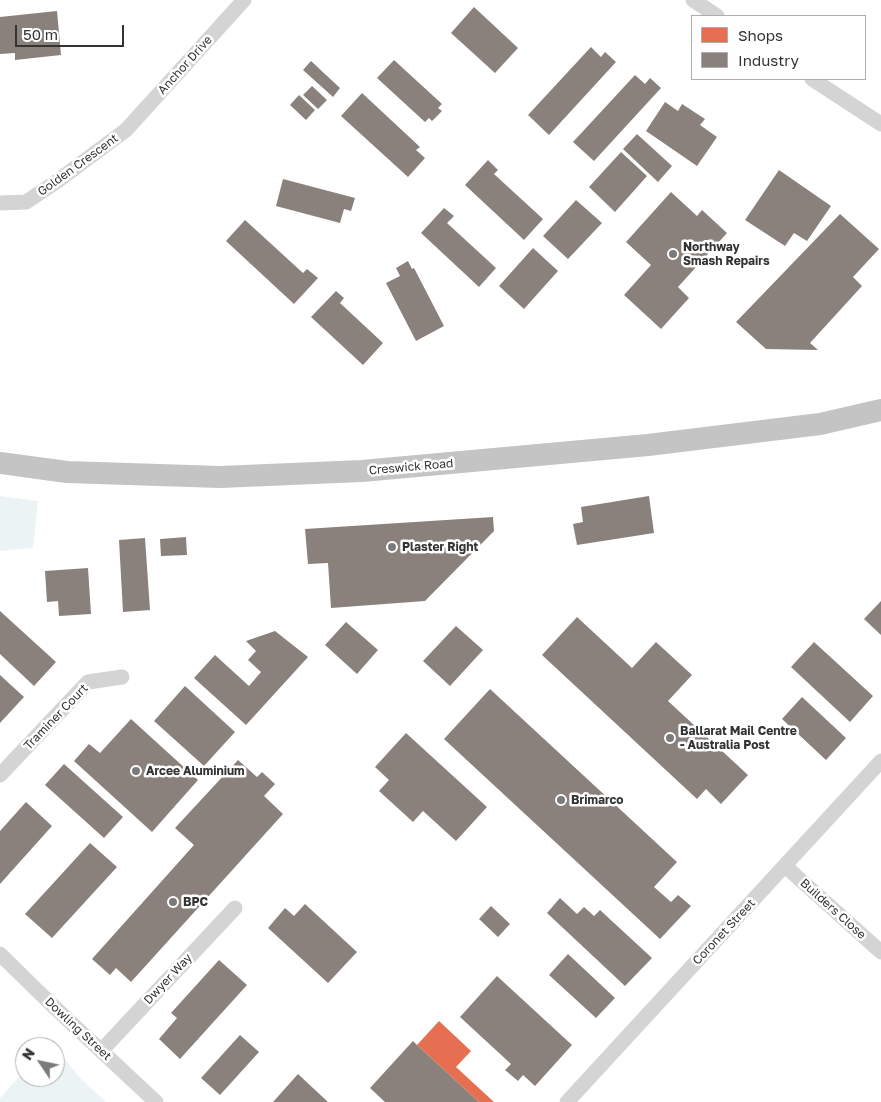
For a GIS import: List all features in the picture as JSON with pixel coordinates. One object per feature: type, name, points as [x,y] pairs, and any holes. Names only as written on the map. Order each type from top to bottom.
[{"type":"highway","name":"Creswick Road","points":[[3,463],[67,472],[220,477],[362,471],[648,445],[820,424],[881,410]]},
{"type":"highway","name":"Creswick Road","points":[[820,424],[881,425]]},
{"type":"street","name":"Anchor Drive","points":[[126,130],[244,0]]},
{"type":"street","points":[[692,0],[715,15]]},
{"type":"street","points":[[814,80],[881,124]]},
{"type":"street","name":"Golden Crescent","points":[[0,204],[26,202],[126,130]]},
{"type":"street","name":"Traminer Court","points":[[0,776],[88,682],[122,677]]},
{"type":"street","name":"Coronet Street","points":[[567,1102],[881,761]]},
{"type":"street","name":"Builders Close","points":[[785,866],[881,952]]},
{"type":"street","name":"Dwyer Way","points":[[102,1051],[235,908]]},
{"type":"street","name":"Dowling Street","points":[[0,954],[156,1102]]},
{"type":"shaded area","points":[[0,496],[38,501],[33,548],[0,551]]},
{"type":"shaded area","points":[[65,1060],[83,1081],[106,1102],[0,1102],[0,1098],[15,1081],[15,1087],[65,1087]]},
{"type":"building: Shops","points":[[439,1021],[471,1051],[456,1067],[494,1102],[479,1102],[417,1045]]},
{"type":"building: Industry","points":[[474,7],[518,48],[495,73],[451,33]]},
{"type":"building: Industry","points":[[57,11],[61,55],[15,60],[15,53],[0,54],[0,17]]},
{"type":"building: Industry","points":[[591,47],[601,57],[605,52],[616,62],[549,135],[528,115]]},
{"type":"building: Industry","points":[[394,60],[442,104],[438,108],[442,111],[432,121],[429,118],[425,122],[377,78]]},
{"type":"building: Industry","points":[[311,61],[340,88],[333,97],[303,70]]},
{"type":"building: Industry","points":[[635,75],[645,84],[650,78],[661,88],[594,161],[573,142]]},
{"type":"building: Industry","points":[[312,86],[327,100],[318,109],[303,95]]},
{"type":"building: Industry","points":[[362,93],[420,147],[416,150],[425,158],[408,177],[341,116]]},
{"type":"building: Industry","points":[[299,95],[315,110],[306,120],[290,105]]},
{"type":"building: Industry","points":[[665,102],[678,111],[682,104],[705,119],[700,125],[717,137],[697,166],[646,131]]},
{"type":"building: Industry","points":[[637,134],[672,166],[658,182],[623,149]]},
{"type":"building: Industry","points":[[621,152],[647,176],[615,212],[589,187]]},
{"type":"building: Industry","points":[[488,160],[498,170],[494,174],[543,219],[524,240],[465,185]]},
{"type":"building: Industry","points":[[779,170],[831,206],[807,241],[794,233],[785,246],[745,220]]},
{"type":"building: Industry","points":[[283,179],[355,198],[351,211],[344,209],[340,223],[276,206]]},
{"type":"building: Industry","name":"Northway Smash Repairs","points":[[671,192],[697,216],[702,210],[727,233],[678,287],[689,298],[661,329],[624,295],[651,265],[626,242]]},
{"type":"building: Industry","points":[[576,200],[602,223],[568,259],[543,236]]},
{"type":"building: Industry","points":[[444,208],[454,216],[447,223],[496,268],[479,287],[421,233]]},
{"type":"building: Industry","points":[[840,214],[879,249],[853,277],[862,286],[810,343],[818,350],[766,349],[736,322]]},
{"type":"building: Industry","points":[[245,220],[303,273],[307,269],[318,278],[294,304],[226,241]]},
{"type":"building: Industry","points":[[533,248],[558,271],[524,309],[499,286]]},
{"type":"building: Industry","points":[[408,261],[412,269],[414,268],[444,326],[416,341],[386,283],[400,276],[396,268]]},
{"type":"building: Industry","points":[[336,291],[344,298],[340,303],[383,343],[363,365],[311,317]]},
{"type":"building: Industry","points":[[649,496],[654,533],[577,545],[573,524],[583,522],[581,507]]},
{"type":"building: Industry","name":"Plaster Right","points":[[493,517],[494,531],[425,601],[331,608],[328,563],[308,564],[305,529]]},
{"type":"building: Industry","points":[[186,537],[187,555],[161,556],[160,539]]},
{"type":"building: Industry","points":[[145,538],[150,610],[123,612],[119,540]]},
{"type":"building: Industry","points":[[88,568],[91,614],[59,616],[58,601],[47,602],[45,571]]},
{"type":"building: Industry","points":[[881,601],[881,635],[864,619]]},
{"type":"building: Industry","points":[[0,611],[56,662],[34,686],[0,654]]},
{"type":"building: Industry","name":"Ballarat Mail Centre - Australia Post","points":[[577,617],[632,668],[656,642],[692,675],[668,701],[748,775],[721,804],[706,789],[697,799],[542,655]]},
{"type":"building: Industry","points":[[346,622],[378,650],[357,674],[325,645]]},
{"type":"building: Industry","points":[[456,626],[483,650],[450,686],[423,661]]},
{"type":"building: Industry","points":[[275,631],[308,657],[246,725],[194,678],[215,655],[249,686],[261,672],[248,660],[256,651],[246,641]]},
{"type":"building: Industry","points":[[814,642],[873,696],[850,722],[791,667]]},
{"type":"building: Industry","points":[[0,675],[24,697],[0,723]]},
{"type":"building: Industry","points":[[185,686],[235,732],[204,766],[154,721]]},
{"type":"building: Industry","name":"Brimarco","points":[[490,689],[677,862],[654,887],[671,902],[678,895],[691,906],[660,939],[444,739]]},
{"type":"building: Industry","points":[[802,697],[846,738],[826,760],[782,719]]},
{"type":"building: Industry","name":"Arcee Aluminium","points":[[131,719],[198,780],[152,832],[74,761],[89,744],[100,753]]},
{"type":"building: Industry","points":[[406,733],[487,807],[456,841],[423,811],[413,822],[379,791],[389,780],[375,767]]},
{"type":"building: Industry","name":"BPC","points":[[238,760],[257,777],[262,772],[275,784],[264,796],[283,814],[131,982],[116,968],[110,975],[92,959],[194,845],[175,828]]},
{"type":"building: Industry","points":[[64,764],[123,817],[104,838],[45,785]]},
{"type":"building: Industry","points":[[26,802],[52,826],[0,884],[0,831]]},
{"type":"building: Industry","points":[[90,843],[117,867],[52,938],[25,914]]},
{"type":"building: Industry","points":[[560,898],[577,914],[584,907],[594,916],[600,910],[652,958],[625,986],[547,913]]},
{"type":"building: Industry","points":[[305,904],[357,952],[328,983],[268,928],[285,908],[294,916]]},
{"type":"building: Industry","points":[[491,906],[510,924],[498,937],[479,919]]},
{"type":"building: Industry","points":[[568,954],[615,998],[596,1018],[549,975]]},
{"type":"building: Industry","points":[[219,960],[247,985],[180,1059],[159,1039],[177,1018],[171,1013]]},
{"type":"building: Industry","points":[[497,976],[572,1045],[535,1086],[523,1075],[518,1081],[505,1070],[511,1064],[460,1017]]},
{"type":"building: Industry","points":[[240,1035],[259,1052],[220,1095],[201,1078]]},
{"type":"building: Industry","points":[[413,1041],[479,1102],[385,1102],[370,1088]]},
{"type":"building: Industry","points":[[298,1074],[328,1102],[273,1102]]},
{"type":"place","name":"Northway Smash Repairs","points":[[673,254]]},
{"type":"place","name":"Plaster Right","points":[[392,547]]},
{"type":"place","name":"Ballarat Mail Centre - Australia Post","points":[[670,738]]},
{"type":"place","name":"Arcee Aluminium","points":[[136,771]]},
{"type":"place","name":"Brimarco","points":[[561,800]]},
{"type":"place","name":"BPC","points":[[173,902]]}]
